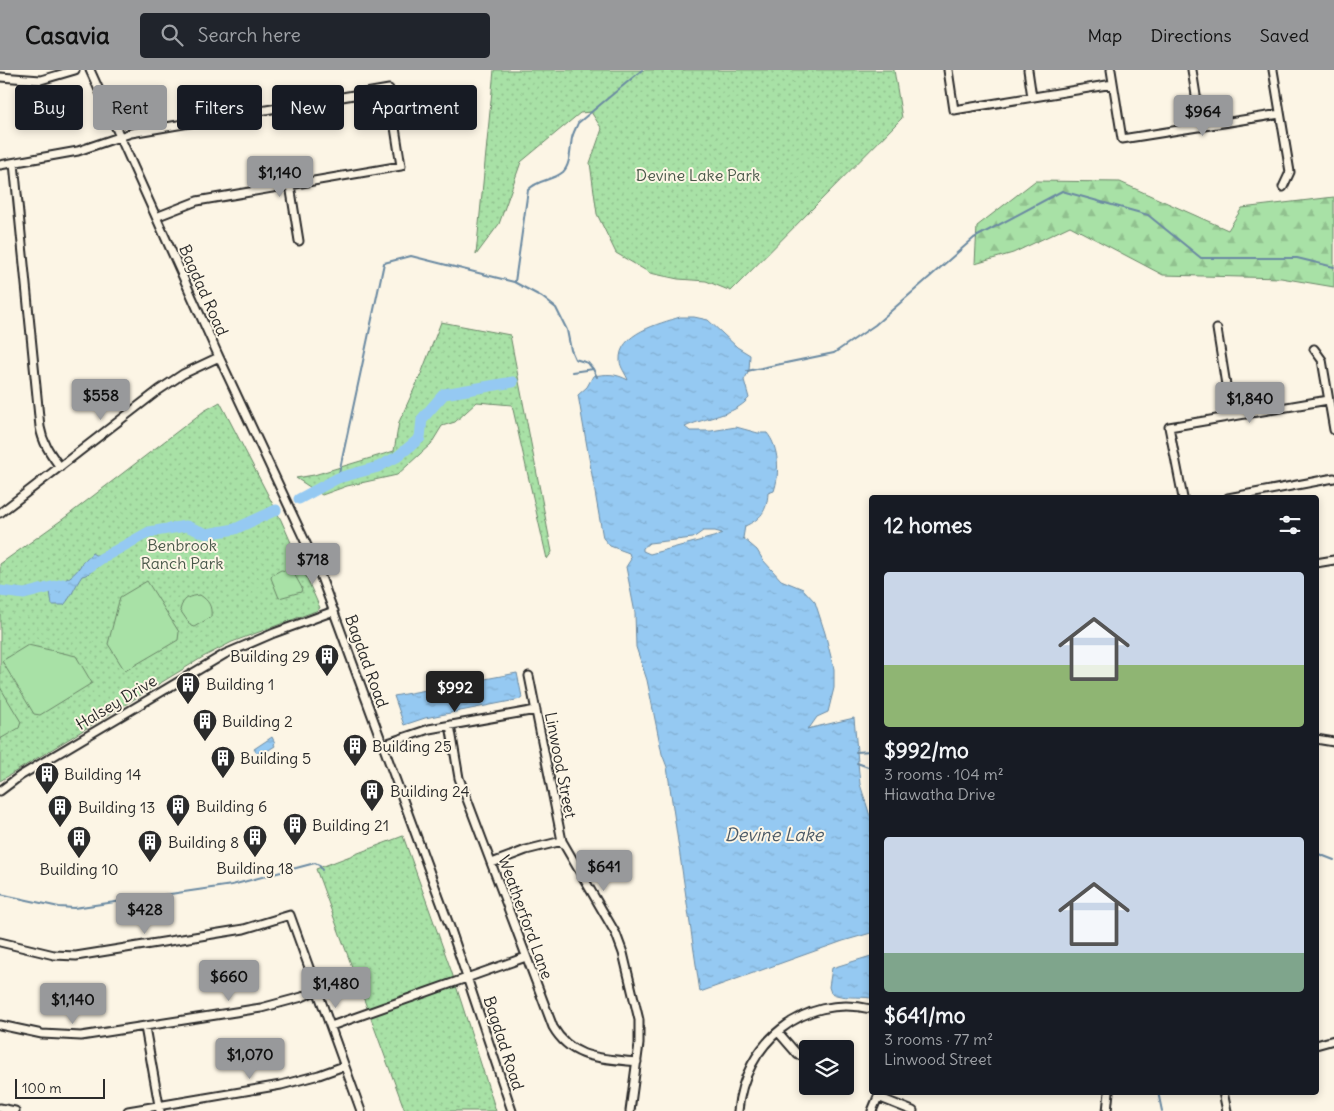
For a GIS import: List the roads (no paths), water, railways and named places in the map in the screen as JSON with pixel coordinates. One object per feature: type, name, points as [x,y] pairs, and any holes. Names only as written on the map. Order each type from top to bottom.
[{"type":"street","points":[[0,77],[41,80],[75,70]]},
{"type":"street","name":"Bagdad Road","points":[[90,70],[219,357],[318,569],[468,977],[512,1111]]},
{"type":"street","points":[[948,70],[954,110],[1113,84]]},
{"type":"street","points":[[1028,70],[1032,97]]},
{"type":"street","points":[[1111,70],[1122,139],[1280,114]]},
{"type":"street","points":[[1192,70],[1201,126]]},
{"type":"street","points":[[1273,70],[1290,172],[1283,187]]},
{"type":"street","points":[[0,165],[78,152],[120,136],[389,89],[401,166],[197,201],[156,217]]},
{"type":"street","points":[[14,163],[40,427],[46,449],[60,467]]},
{"type":"street","points":[[290,185],[299,241]]},
{"type":"street","points":[[1217,328],[1231,416]]},
{"type":"street","points":[[1314,349],[1322,360],[1334,430]]},
{"type":"street","points":[[0,513],[159,390],[183,374],[219,357]]},
{"type":"street","points":[[1182,495],[1169,427],[1328,400]]},
{"type":"street","points":[[1244,495],[1334,478]]},
{"type":"street","points":[[1319,562],[1334,560]]},
{"type":"street","name":"Halsey Drive","points":[[0,791],[20,776],[225,654],[266,636],[334,611]]},
{"type":"street","name":"Linwood Street","points":[[529,676],[562,840],[616,934],[623,952],[640,1028],[630,1111]]},
{"type":"street","points":[[382,745],[429,729],[536,710]]},
{"type":"street","name":"Weatherford Lane","points":[[450,725],[459,778],[553,1027],[562,1040],[575,1050],[590,1056],[636,1062]]},
{"type":"street","points":[[1319,740],[1334,742]]},
{"type":"street","points":[[492,863],[526,850],[562,840]]},
{"type":"street","points":[[0,942],[54,955],[76,956],[244,929],[290,915],[361,1111]]},
{"type":"street","points":[[331,1026],[526,957]]},
{"type":"street","points":[[0,1025],[59,1036],[81,1036],[261,1008],[302,997],[317,990]]},
{"type":"street","points":[[738,1111],[743,1081],[748,1069],[762,1048],[793,1020],[825,1008],[844,1006],[869,1009]]},
{"type":"street","points":[[146,1027],[160,1108]]},
{"type":"street","points":[[778,1032],[798,1055]]},
{"type":"street","points":[[1319,1044],[1334,1040]]},
{"type":"street","points":[[128,1111],[160,1108],[282,1085],[318,1076],[344,1066]]},
{"type":"street","points":[[872,1111],[879,1095],[913,1111]]},
{"type":"street","points":[[1107,1111],[1109,1095]]},
{"type":"street","points":[[1224,1095],[1227,1111]]},
{"type":"street","points":[[0,1108],[15,1111]]},
{"type":"water","name":"Devine Lake","points":[[680,317],[708,320],[737,347],[750,355],[749,371],[744,380],[749,398],[735,409],[685,427],[690,431],[711,431],[736,427],[758,433],[767,433],[771,439],[776,453],[778,469],[776,484],[774,491],[768,493],[765,510],[759,517],[745,526],[743,538],[757,550],[763,560],[781,580],[803,589],[815,602],[834,669],[834,688],[828,712],[817,717],[807,729],[854,718],[860,784],[869,813],[869,934],[700,992],[667,767],[662,754],[647,680],[636,647],[635,613],[626,567],[631,559],[629,553],[610,546],[603,538],[578,395],[587,387],[593,376],[611,375],[628,380],[621,366],[621,351],[633,337],[651,327]],"holes":[[[703,531],[722,533],[650,554],[643,551],[643,548],[649,543],[693,538]]]},
{"type":"water","points":[[92,553],[100,555],[102,559],[91,572],[82,576],[64,605],[52,605],[49,584],[60,582],[69,577],[77,571],[83,561]]},
{"type":"water","points":[[517,673],[521,699],[425,718],[404,725],[394,696]]},
{"type":"water","points":[[272,737],[275,746],[261,755],[259,752],[257,753],[254,749]]},
{"type":"water","points":[[869,957],[869,998],[846,997],[831,993],[829,987],[832,968]]},
{"type":"waterway","points":[[515,282],[528,190],[532,186],[554,177],[566,169],[572,138],[578,123],[642,70]]},
{"type":"waterway","points":[[747,371],[834,353],[875,325],[974,238],[1062,191],[1148,215],[1201,258],[1297,258],[1334,267]]},
{"type":"waterway","points":[[338,478],[384,263],[411,256],[514,282],[542,297],[556,308],[567,330],[575,359],[588,363],[593,369]]},
{"type":"waterway","points":[[572,372],[593,369],[597,377]]},
{"type":"waterway","points":[[299,499],[338,478],[378,467],[397,457],[420,438],[422,419],[444,394],[513,382]]},
{"type":"waterway","points":[[89,567],[149,532],[186,526],[207,534],[235,529],[276,510]]},
{"type":"waterway","points":[[0,591],[24,594],[63,584]]},
{"type":"waterway","points":[[856,752],[869,751]]},
{"type":"waterway","points":[[857,763],[869,767]]},
{"type":"waterway","points":[[1319,854],[1334,860]]},
{"type":"waterway","points":[[0,894],[59,907],[74,908],[232,885],[315,863],[322,870]]},
{"type":"waterway","points":[[1159,1095],[1162,1111]]},
{"type":"place","name":"Building 29","points":[[327,677]]},
{"type":"place","name":"Building 1","points":[[188,705]]},
{"type":"place","name":"Building 2","points":[[205,742]]},
{"type":"place","name":"Building 25","points":[[355,767]]},
{"type":"place","name":"Building 5","points":[[223,779]]},
{"type":"place","name":"Building 14","points":[[47,795]]},
{"type":"place","name":"Building 24","points":[[372,812]]},
{"type":"place","name":"Building 6","points":[[178,827]]},
{"type":"place","name":"Building 13","points":[[60,828]]},
{"type":"place","name":"Building 21","points":[[295,846]]},
{"type":"place","name":"Building 18","points":[[255,858]]},
{"type":"place","name":"Building 10","points":[[79,859]]},
{"type":"place","name":"Building 8","points":[[150,863]]},
{"type":"park label","name":"Devine Lake Park","points":[[698,175]]},
{"type":"park label","name":"Benbrook Ranch Park","points":[[182,554]]}]
